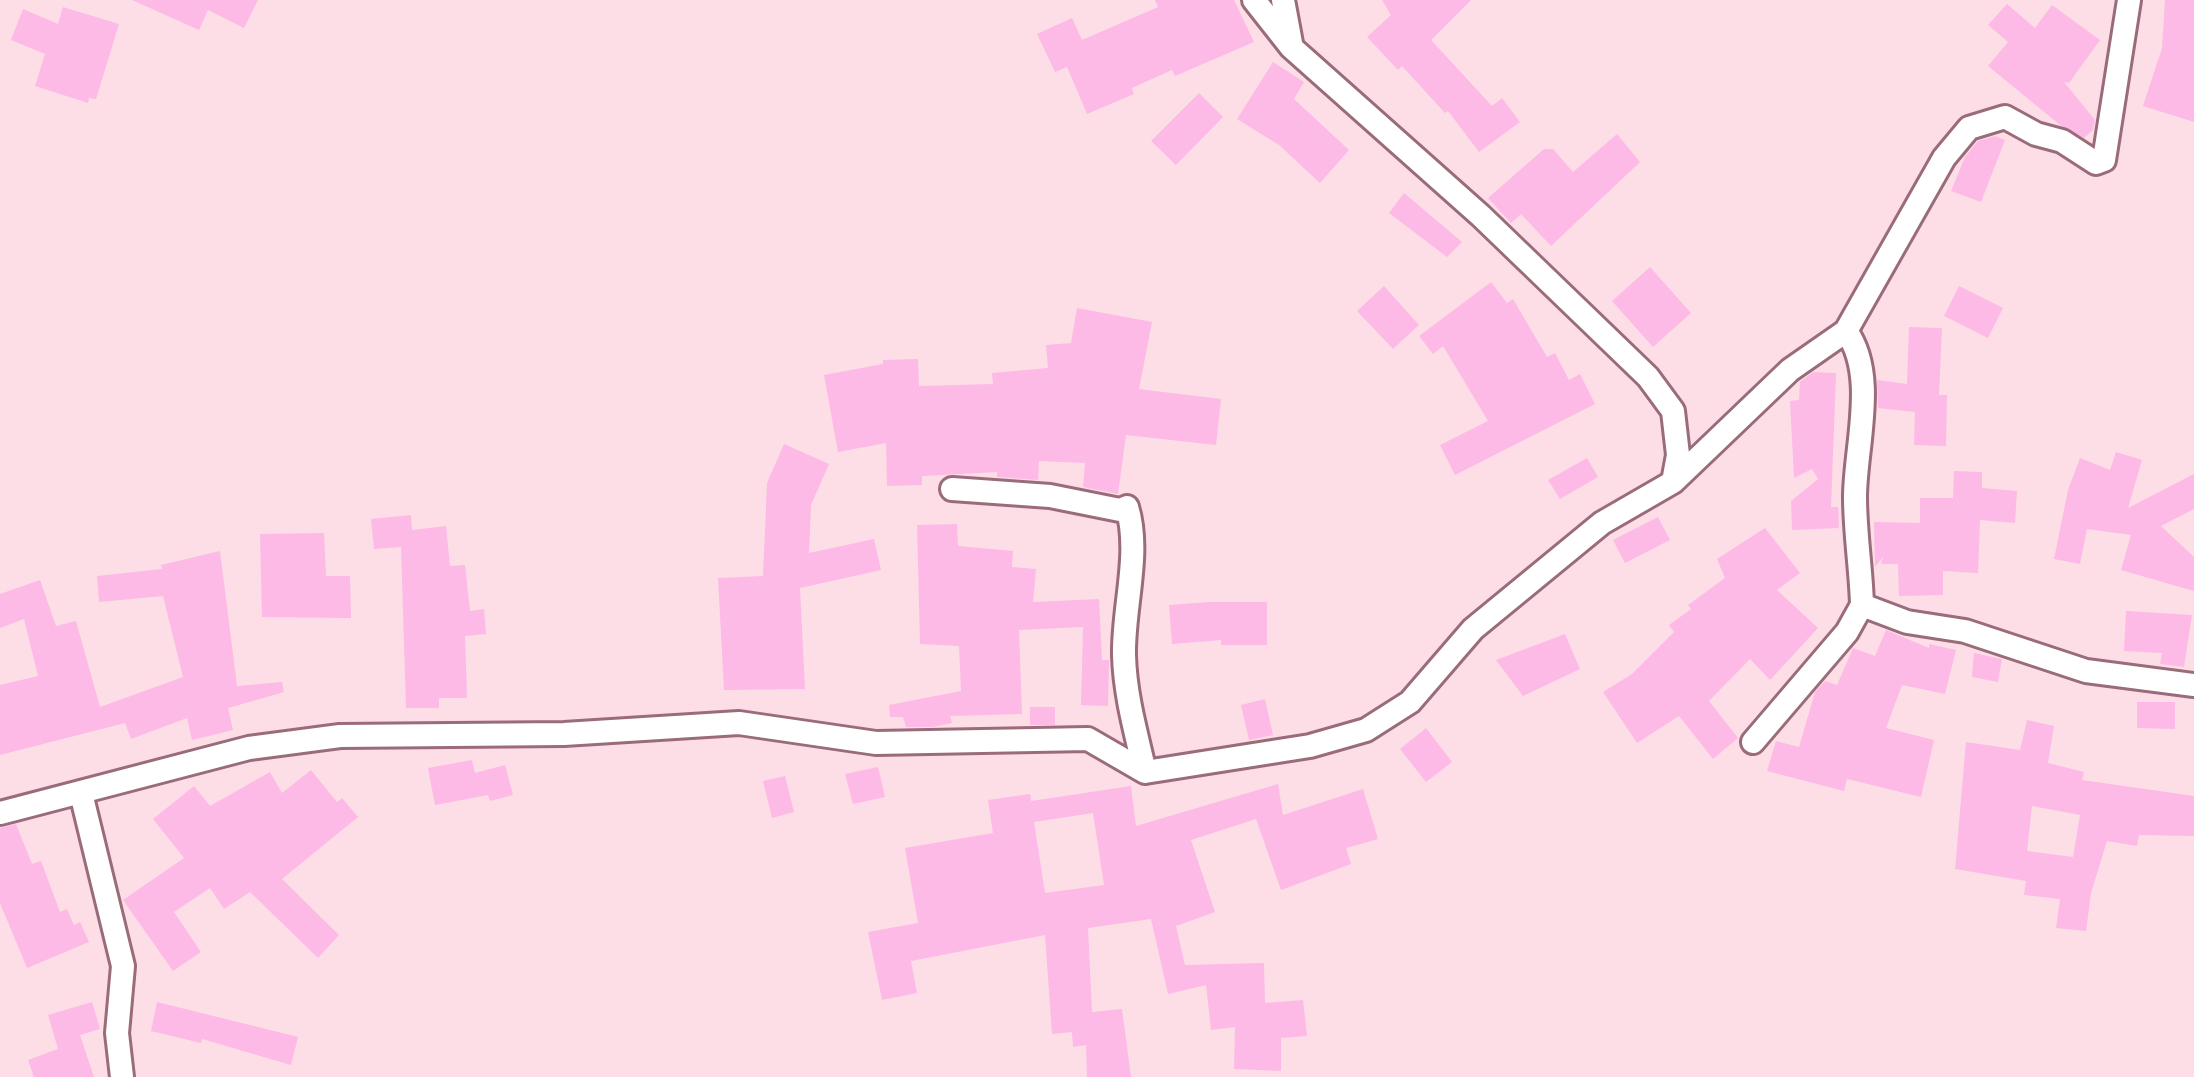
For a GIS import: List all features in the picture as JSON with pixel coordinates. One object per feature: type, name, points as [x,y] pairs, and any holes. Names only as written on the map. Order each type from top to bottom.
[{"type":"street","points":[[1254,0],[1292,47],[1480,216],[1648,377],[1673,411],[1678,444],[1674,482]]},
{"type":"street","points":[[1283,0],[1292,47]]},
{"type":"street","points":[[0,813],[249,748],[340,736],[564,734],[739,723],[876,743],[1088,739],[1145,772],[1265,756],[1366,730],[1410,702],[1472,630],[1561,555],[1602,523],[1674,482],[1790,370],[1846,331],[1944,158],[1969,128],[2005,116],[2036,134],[2062,141],[2096,163],[2104,160],[2129,0]]},
{"type":"street","points":[[1753,742],[1847,632],[1862,605],[1855,495],[1860,375],[1855,344],[1846,331]]},
{"type":"street","points":[[952,489],[1050,496],[1120,510],[1128,506],[1134,527],[1124,654],[1127,695],[1145,772]]},
{"type":"street","points":[[1862,605],[1906,622],[1965,631],[2086,670],[2194,685]]},
{"type":"street","points":[[81,793],[123,966],[117,1033],[122,1077]]},
{"type":"building","points":[[132,0],[258,0],[244,28],[208,10],[199,30]]},
{"type":"building","points":[[1155,0],[1234,0],[1254,42],[1175,76],[1172,70],[1132,88],[1134,94],[1087,114],[1067,67],[1055,72],[1037,34],[1072,18],[1082,40],[1158,7]]},
{"type":"building","points":[[1382,0],[1471,0],[1431,40],[1492,106],[1502,98],[1520,122],[1479,152],[1448,111],[1445,113],[1402,66],[1398,70],[1367,37],[1391,15]]},
{"type":"building","points":[[2165,0],[2194,0],[2194,122],[2143,106],[2162,48]]},
{"type":"building","points":[[2007,4],[2035,28],[2052,5],[2100,40],[2069,83],[2064,82],[2095,120],[2093,130],[2084,138],[2060,125],[1988,66],[2008,42],[1988,25]]},
{"type":"building","points":[[63,7],[119,24],[96,99],[89,98],[88,103],[35,86],[45,54],[11,40],[23,9],[58,24]]},
{"type":"building","points":[[1273,62],[1304,82],[1294,99],[1349,150],[1320,183],[1279,145],[1237,119]]},
{"type":"building","points":[[1199,93],[1223,117],[1176,165],[1151,141]]},
{"type":"building","points":[[1617,134],[1640,162],[1551,246],[1521,214],[1511,223],[1488,198],[1544,149],[1553,149],[1573,172]]},
{"type":"building","points":[[1995,136],[2005,140],[1981,202],[1951,191],[1965,157],[1978,141]]},
{"type":"building","points":[[1404,193],[1462,242],[1447,257],[1389,213]]},
{"type":"building","points":[[1650,267],[1691,313],[1653,347],[1612,301]]},
{"type":"building","points":[[1491,282],[1507,303],[1513,299],[1547,357],[1555,353],[1569,380],[1580,374],[1595,404],[1455,475],[1440,445],[1488,421],[1443,346],[1433,354],[1419,336]]},
{"type":"building","points":[[1384,286],[1419,325],[1393,349],[1357,311]]},
{"type":"building","points":[[1959,286],[2003,308],[1988,338],[1944,316]]},
{"type":"building","points":[[1077,308],[1152,322],[1139,389],[1221,399],[1216,445],[1126,435],[1118,494],[1083,487],[1085,463],[1039,461],[1038,480],[997,477],[997,472],[922,476],[922,485],[887,486],[886,443],[838,452],[824,375],[883,364],[883,360],[918,359],[919,386],[993,384],[992,373],[1048,368],[1046,345],[1071,343]]},
{"type":"building","points":[[1909,327],[1942,328],[1939,395],[1947,395],[1946,446],[1914,445],[1915,412],[1878,408],[1877,380],[1907,384]]},
{"type":"building","points":[[1813,372],[1836,373],[1831,507],[1838,507],[1839,528],[1792,530],[1791,501],[1818,479],[1812,469],[1794,478],[1790,401],[1799,400],[1800,382]]},
{"type":"building","points":[[784,444],[829,464],[811,505],[809,553],[874,539],[881,570],[800,588],[805,689],[724,690],[718,578],[763,576],[767,483]]},
{"type":"building","points":[[2116,452],[2142,460],[2128,508],[2194,474],[2194,509],[2161,526],[2194,557],[2194,591],[2121,570],[2131,535],[2087,529],[2080,564],[2054,559],[2068,490],[2080,458],[2110,470]]},
{"type":"building","points":[[1587,458],[1598,477],[1560,499],[1548,480]]},
{"type":"building","points":[[1954,471],[1982,472],[1982,488],[2017,491],[2015,523],[1980,520],[1978,573],[1943,571],[1943,595],[1899,596],[1898,564],[1881,564],[1883,557],[1875,567],[1874,522],[1920,523],[1920,498],[1953,498]]},
{"type":"building","points":[[411,515],[412,530],[446,526],[450,566],[465,565],[470,611],[484,609],[486,634],[465,636],[467,698],[439,698],[439,708],[406,708],[401,547],[374,549],[371,519]]},
{"type":"building","points":[[1658,517],[1670,540],[1625,563],[1613,540]]},
{"type":"building","points":[[957,524],[958,546],[1013,551],[1012,567],[1036,569],[1033,602],[1099,599],[1102,660],[1109,660],[1108,706],[1081,705],[1083,627],[1019,630],[1022,714],[950,716],[952,723],[933,727],[906,727],[903,717],[890,717],[889,705],[961,691],[959,646],[920,644],[917,525]]},
{"type":"building","points":[[1765,528],[1800,573],[1777,590],[1818,628],[1770,680],[1750,659],[1709,701],[1738,738],[1713,759],[1679,716],[1637,743],[1603,692],[1632,674],[1674,632],[1669,625],[1691,609],[1688,605],[1725,578],[1717,559]]},
{"type":"building","points":[[324,533],[326,576],[350,576],[351,618],[262,617],[260,534]]},
{"type":"building","points":[[220,551],[237,686],[282,682],[284,692],[228,708],[233,730],[192,740],[187,718],[131,739],[125,723],[0,755],[0,685],[38,676],[24,619],[0,628],[0,594],[40,580],[56,626],[76,621],[100,707],[183,677],[163,596],[99,602],[97,576],[162,569],[161,565]]},
{"type":"building","points":[[1267,602],[1267,645],[1221,645],[1221,640],[1172,644],[1169,605]]},
{"type":"building","points":[[2126,611],[2192,615],[2184,667],[2160,664],[2162,653],[2124,651]]},
{"type":"building","points":[[1886,630],[1929,648],[1929,644],[1956,650],[1945,694],[1902,685],[1886,728],[1934,740],[1921,797],[1847,779],[1844,791],[1767,771],[1776,741],[1799,747],[1815,692],[1825,681],[1837,685],[1853,648],[1875,656]]},
{"type":"building","points":[[1565,634],[1580,669],[1523,696],[1496,660]]},
{"type":"building","points":[[1974,653],[2002,659],[1998,682],[1972,677]]},
{"type":"building","points":[[1265,699],[1273,735],[1249,740],[1241,705]]},
{"type":"building","points":[[2137,702],[2175,702],[2175,729],[2137,728]]},
{"type":"building","points":[[1030,707],[1055,707],[1055,725],[1030,725]]},
{"type":"building","points":[[2027,720],[2054,726],[2048,763],[2084,772],[2082,780],[2194,796],[2194,836],[2139,835],[2137,846],[2107,841],[2091,893],[2086,931],[2056,928],[2060,899],[2024,895],[2026,881],[1955,869],[1966,742],[2020,750]],"holes":[[[2032,806],[2080,815],[2073,857],[2027,851]]]},
{"type":"building","points":[[1426,728],[1452,762],[1426,782],[1400,749]]},
{"type":"building","points":[[472,760],[475,773],[505,765],[513,795],[490,801],[488,795],[435,805],[428,768]]},
{"type":"building","points":[[878,767],[885,797],[853,804],[845,774]]},
{"type":"building","points":[[311,770],[337,802],[342,798],[358,817],[282,879],[339,935],[318,958],[250,892],[224,909],[210,888],[174,912],[201,952],[173,971],[123,900],[184,858],[153,819],[194,786],[210,806],[270,772],[282,793]]},
{"type":"building","points":[[785,776],[794,812],[772,818],[763,781]]},
{"type":"building","points":[[1278,784],[1283,815],[1363,789],[1378,839],[1346,848],[1351,864],[1281,890],[1256,819],[1191,840],[1215,912],[1176,926],[1185,965],[1264,963],[1265,1003],[1303,1000],[1307,1036],[1281,1038],[1281,1071],[1234,1069],[1235,1027],[1211,1030],[1206,985],[1168,994],[1151,919],[1088,928],[1092,1012],[1122,1009],[1131,1077],[1087,1077],[1086,1045],[1073,1047],[1072,1032],[1052,1034],[1045,935],[911,961],[917,993],[882,1000],[868,932],[918,923],[905,848],[993,833],[988,800],[1030,794],[1031,801],[1131,786],[1136,826]],"holes":[[[1093,813],[1104,885],[1045,893],[1034,822]]]},
{"type":"building","points":[[16,824],[32,864],[41,861],[60,912],[67,909],[74,925],[80,922],[89,942],[27,968],[0,903],[0,828]]},
{"type":"building","points":[[92,1002],[100,1029],[80,1035],[94,1077],[34,1077],[28,1060],[58,1049],[48,1015]]},
{"type":"building","points":[[157,1002],[298,1037],[291,1065],[202,1039],[201,1043],[151,1031]]}]
